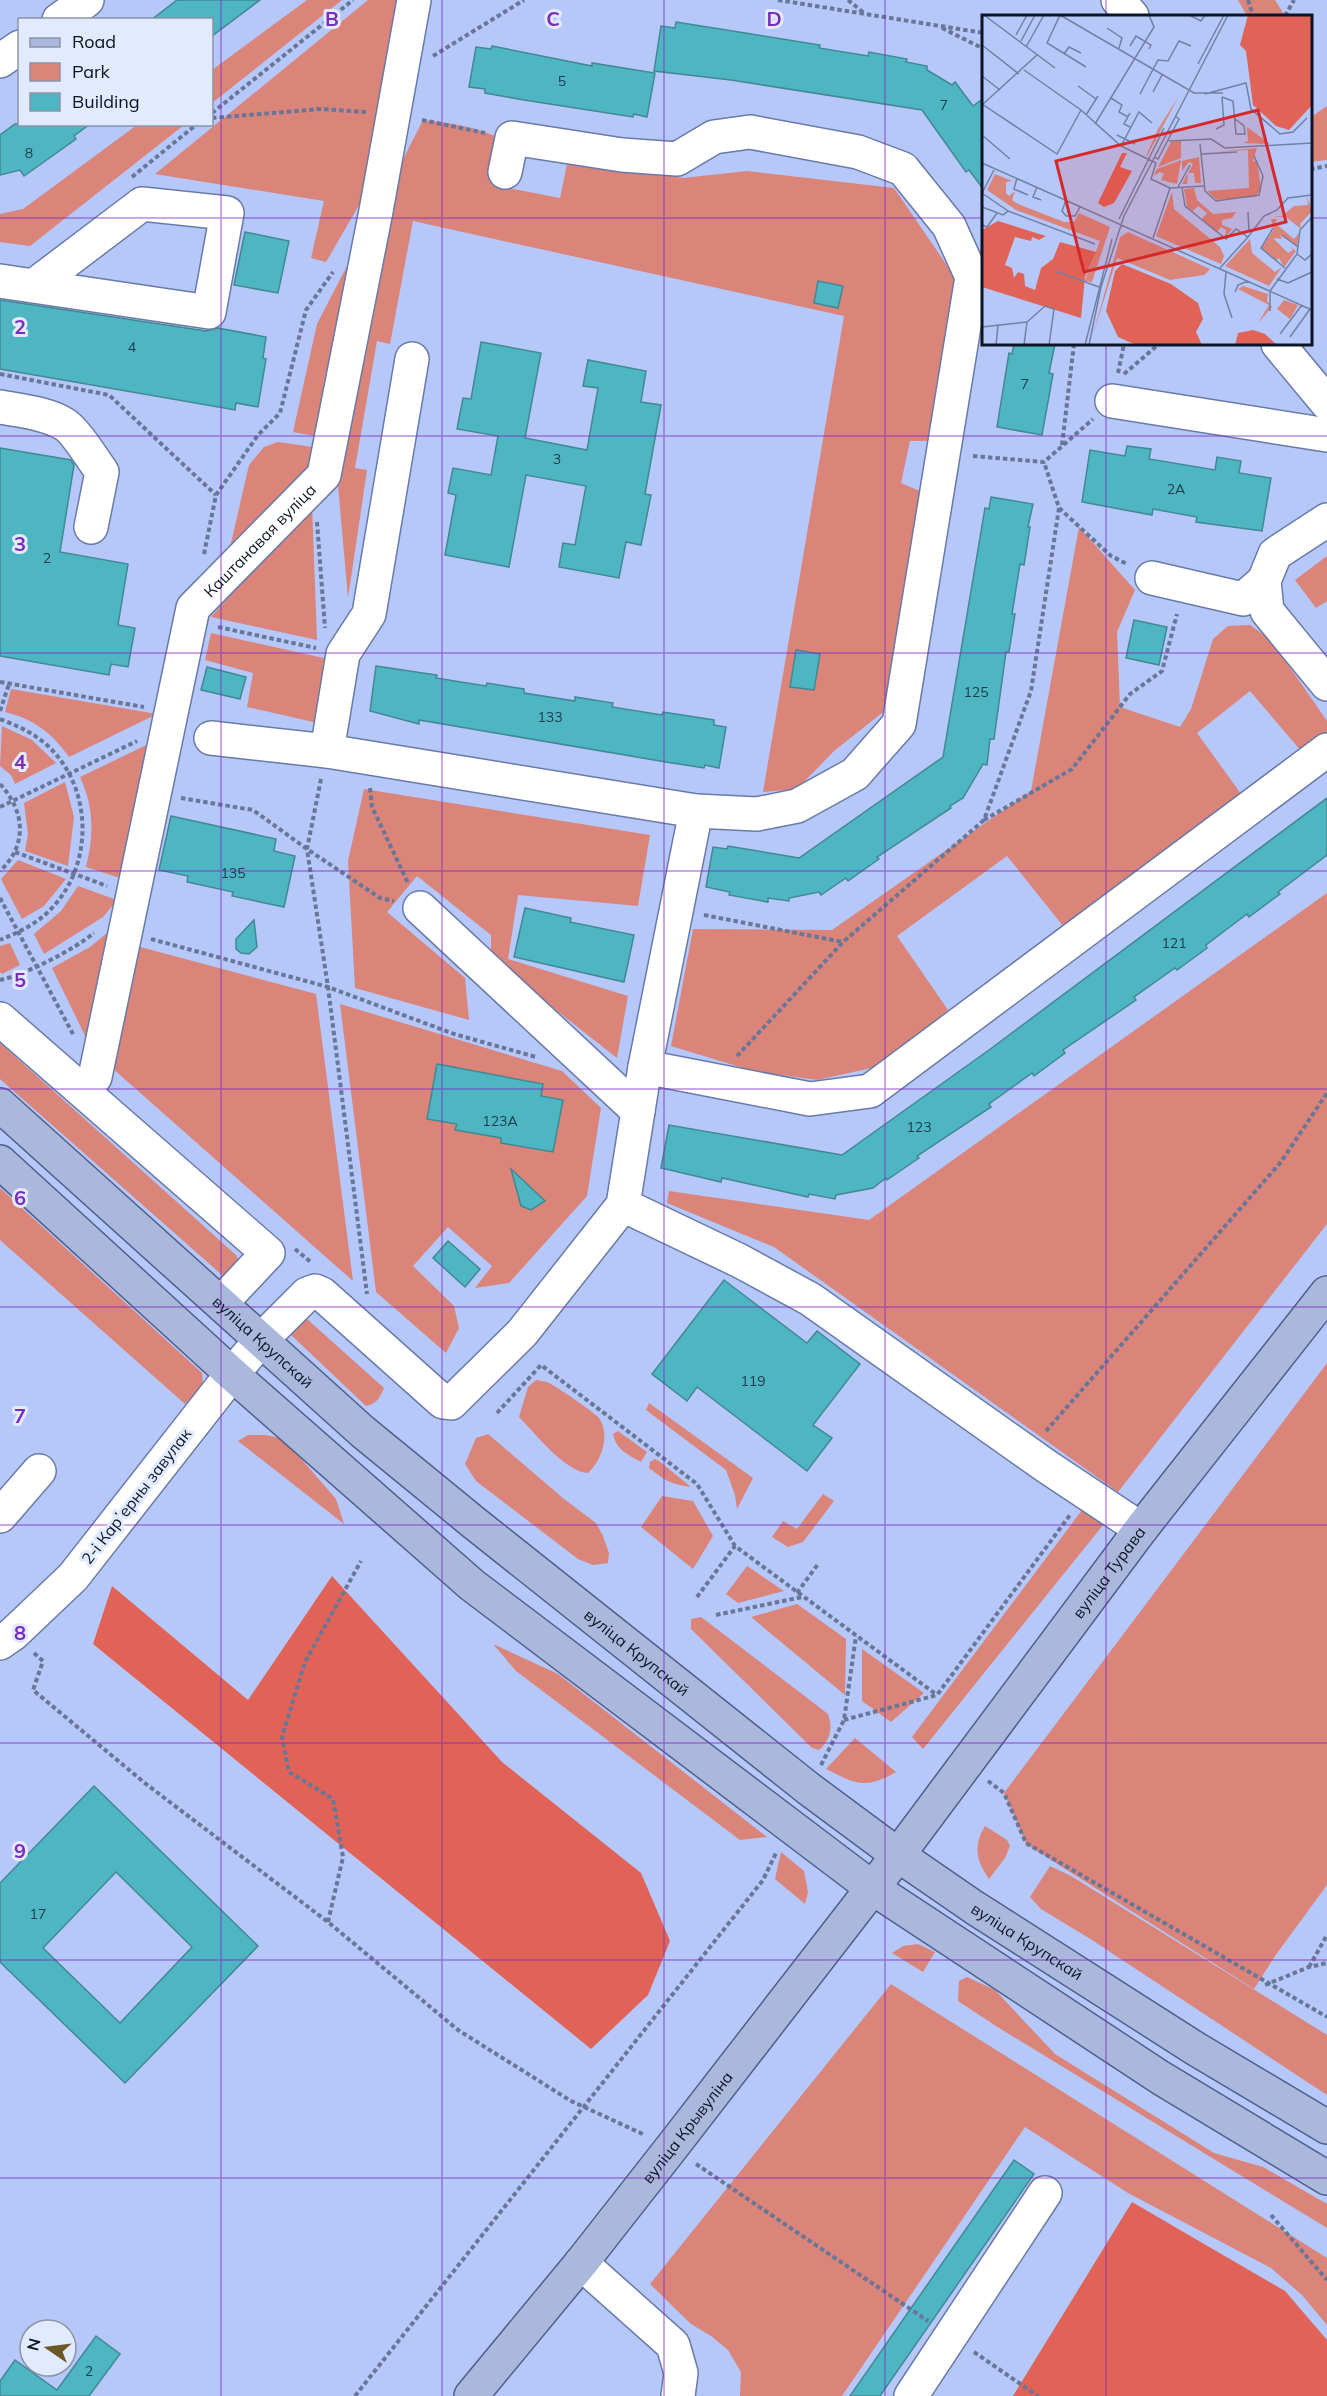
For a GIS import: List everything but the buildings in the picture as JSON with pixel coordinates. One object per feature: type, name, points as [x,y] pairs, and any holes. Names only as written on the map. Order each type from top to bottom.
[{"type":"main road","name":"вуліца Крупскай","points":[[0,1105],[363,1432],[809,1789],[975,1908],[1196,2049],[1327,2127]]},
{"type":"main road","points":[[0,1162],[232,1374],[472,1585],[871,1887],[1161,2078],[1327,2178]]},
{"type":"main road","name":"вуліца Турава","points":[[898,1855],[1141,1529],[1327,1293]]},
{"type":"main road","name":"вуліца Крывуліна","points":[[471,2396],[581,2263],[898,1855]]},
{"type":"street","points":[[62,18],[87,0]]},
{"type":"street","name":"Каштанавая вуліца","points":[[95,1077],[111,931],[132,896],[193,608],[324,476],[414,0]]},
{"type":"street","points":[[1118,0],[1131,15]]},
{"type":"street","points":[[0,61],[18,48]]},
{"type":"street","points":[[211,738],[327,751],[696,811],[757,814],[796,806],[855,774],[899,724],[972,277],[950,226],[903,169],[858,152],[750,132],[714,137],[676,159],[622,155],[512,138],[505,172]]},
{"type":"street","points":[[0,281],[209,312],[227,213],[142,204],[35,285]]},
{"type":"street","points":[[1279,345],[1327,403]]},
{"type":"street","points":[[327,751],[335,652],[369,614],[412,359]]},
{"type":"street","points":[[1112,402],[1327,435]]},
{"type":"street","points":[[0,407],[32,413],[66,424],[83,446],[102,472],[91,527]]},
{"type":"street","points":[[1327,520],[1275,554],[1264,581],[1266,611],[1327,684]]},
{"type":"street","points":[[1152,578],[1243,599],[1264,581]]},
{"type":"street","points":[[645,1066],[810,1099],[870,1091],[1327,750]]},
{"type":"street","points":[[696,811],[645,1066],[623,1205],[740,1261],[810,1299],[1086,1493],[1141,1529]]},
{"type":"street","points":[[420,908],[638,1111]]},
{"type":"street","points":[[0,1019],[268,1253],[221,1303]]},
{"type":"street","name":"2-і Карʼерны завулак","points":[[4,1633],[73,1577],[232,1374],[262,1339],[307,1294],[315,1291],[322,1294],[443,1402],[451,1402],[522,1333],[623,1205]]},
{"type":"street","points":[[0,1516],[39,1471]]},
{"type":"street","points":[[911,2396],[1045,2193]]},
{"type":"street","points":[[581,2263],[673,2345],[681,2373],[678,2396]]},
{"type":"path","points":[[213,112],[353,0]]},
{"type":"path","points":[[401,74],[464,39],[524,0]]},
{"type":"path","points":[[778,0],[982,33]]},
{"type":"path","points":[[848,0],[865,14]]},
{"type":"path","points":[[1248,0],[1253,15]]},
{"type":"path","points":[[1286,15],[1294,0]]},
{"type":"path","points":[[939,26],[982,48]]},
{"type":"path","points":[[1312,169],[1327,166]]},
{"type":"path","points":[[202,563],[216,495],[258,435],[280,413],[306,310],[338,265]]},
{"type":"path","points":[[1062,446],[1074,345]]},
{"type":"path","points":[[1124,345],[1116,380],[1157,345]]},
{"type":"path","points":[[0,374],[109,394],[216,495]]},
{"type":"path","points":[[942,454],[1044,462],[1112,402]]},
{"type":"path","points":[[984,820],[1031,691],[1059,508],[1044,462]]},
{"type":"path","points":[[1059,508],[1111,556],[1152,578]]},
{"type":"path","points":[[190,622],[335,652],[317,521]]},
{"type":"path","points":[[714,1080],[843,942],[984,820],[1072,769],[1130,694],[1162,672],[1175,615],[1204,590]]},
{"type":"path","points":[[0,682],[170,719]]},
{"type":"path","points":[[0,711],[9,684]]},
{"type":"path","points":[[0,719],[25,729],[49,746],[69,774],[79,797],[84,827],[80,857],[69,885],[51,909],[28,928],[0,940]]},
{"type":"path","points":[[0,807],[69,774],[170,719]]},
{"type":"path","points":[[327,751],[307,849],[328,987],[368,1301]]},
{"type":"path","points":[[368,758],[372,807],[420,908]]},
{"type":"path","points":[[0,784],[13,800],[20,823],[15,852],[0,871]]},
{"type":"path","points":[[154,793],[253,810],[380,898],[420,908]]},
{"type":"path","points":[[15,852],[132,896]]},
{"type":"path","points":[[0,898],[95,1077]]},
{"type":"path","points":[[676,910],[843,942]]},
{"type":"path","points":[[0,980],[111,931],[328,987],[454,1034],[545,1059]]},
{"type":"path","points":[[1028,1452],[1281,1162],[1327,1093]]},
{"type":"path","points":[[496,1413],[541,1365],[697,1484],[735,1546],[937,1695]]},
{"type":"path","points":[[844,1720],[937,1695],[1086,1493]]},
{"type":"path","points":[[697,1597],[735,1546]]},
{"type":"path","points":[[328,1922],[343,1857],[333,1799],[289,1772],[282,1737],[305,1662],[361,1561]]},
{"type":"path","points":[[796,1593],[818,1564]]},
{"type":"path","points":[[716,1615],[802,1597]]},
{"type":"path","points":[[4,1633],[43,1661],[33,1690],[146,1784],[328,1922],[458,2030],[571,2101],[672,2147],[1038,2396]]},
{"type":"path","points":[[816,1775],[844,1720],[856,1636]]},
{"type":"path","points":[[965,1764],[1005,1793],[1026,1843],[1327,2018]]},
{"type":"path","points":[[355,2396],[763,1880],[780,1845]]},
{"type":"path","points":[[1309,1967],[1327,1935]]},
{"type":"path","points":[[1267,1984],[1309,1967],[1327,1963]]},
{"type":"path","points":[[1271,2215],[1327,2280]]},
{"type":"green space","points":[[307,0],[342,0],[213,102],[213,69]]},
{"type":"green space","points":[[368,0],[405,0],[362,200],[326,262],[311,258],[324,201],[155,174]]},
{"type":"green space","points":[[1238,0],[1275,0],[1284,15],[1246,15]]},
{"type":"green space","points":[[1327,106],[1327,160],[1312,162],[1312,116]]},
{"type":"green space","points":[[423,120],[474,129],[503,140],[492,185],[560,198],[569,155],[683,178],[747,171],[894,188],[957,280],[932,441],[910,441],[901,483],[922,492],[887,709],[834,751],[797,789],[763,792],[844,316],[413,221],[390,344],[377,341],[355,468],[367,470],[348,598],[337,474],[394,177]]},
{"type":"green space","points":[[136,126],[183,126],[30,246],[0,242],[0,214],[23,209]]},
{"type":"green space","points":[[365,231],[326,438],[293,432],[317,324]]},
{"type":"green space","points":[[278,442],[327,449],[228,556],[249,465],[264,447]]},
{"type":"green space","points":[[312,504],[317,640],[211,617]]},
{"type":"green space","points":[[1079,527],[1135,590],[1117,632],[1120,707],[1180,727],[1191,709],[1213,639],[1228,626],[1250,625],[1271,640],[1327,721],[1327,731],[1302,752],[1250,691],[1197,733],[1244,798],[1063,926],[1007,856],[897,936],[948,1010],[885,1065],[817,1080],[753,1071],[671,1046],[693,929],[832,930],[1031,791]]},
{"type":"green space","points":[[1327,556],[1327,601],[1316,608],[1295,580]]},
{"type":"green space","points":[[211,633],[337,661],[322,724],[247,707],[253,673],[205,660]]},
{"type":"green space","points":[[11,689],[157,714],[69,757],[42,728],[5,712]]},
{"type":"green space","points":[[2,726],[32,740],[56,763],[15,784],[11,775],[0,766]]},
{"type":"green space","points":[[157,740],[129,881],[86,867],[91,821],[88,799],[80,777]]},
{"type":"green space","points":[[65,782],[74,817],[68,866],[25,851],[28,834],[24,803]]},
{"type":"green space","points":[[364,789],[650,835],[638,906],[518,895],[508,959],[628,996],[617,1058],[491,959],[491,935],[417,876],[387,912],[465,978],[469,1020],[355,988],[348,861]]},
{"type":"green space","points":[[18,860],[66,879],[44,906],[22,919],[1,879]]},
{"type":"green space","points":[[78,886],[117,900],[103,917],[44,954],[34,934],[61,911]]},
{"type":"green space","points":[[1327,893],[1327,1224],[1118,1492],[774,1247],[667,1203],[669,1191],[869,1220]]},
{"type":"green space","points":[[112,929],[94,1054],[52,968],[90,947]]},
{"type":"green space","points":[[10,943],[20,965],[2,974],[0,972],[0,946]]},
{"type":"green space","points":[[133,945],[316,994],[353,1281],[111,1067]]},
{"type":"green space","points":[[340,1004],[562,1071],[601,1108],[587,1196],[509,1283],[475,1288],[492,1266],[448,1227],[413,1266],[454,1306],[459,1328],[446,1353],[376,1292]]},
{"type":"green space","points":[[0,1043],[237,1256],[240,1267],[230,1277],[222,1275],[0,1079]]},
{"type":"green space","points":[[0,1188],[202,1373],[203,1387],[185,1404],[0,1240]]},
{"type":"green space","points":[[296,1318],[307,1319],[384,1388],[375,1402],[366,1406],[288,1332]]},
{"type":"green space","points":[[1327,1363],[1327,1885],[1254,1989],[1026,1844],[1004,1793]]},
{"type":"green space","points":[[536,1380],[553,1385],[599,1418],[603,1425],[603,1448],[597,1462],[588,1473],[579,1471],[560,1459],[519,1417],[528,1387]]},
{"type":"green space","points":[[649,1403],[753,1478],[737,1509],[735,1495],[726,1470],[646,1410]]},
{"type":"green space","points":[[618,1431],[647,1452],[641,1462],[617,1444],[613,1434]]},
{"type":"green space","points":[[488,1434],[564,1499],[596,1523],[609,1553],[608,1563],[593,1565],[578,1559],[476,1481],[465,1464],[476,1438]]},
{"type":"green space","points":[[248,1435],[265,1435],[284,1439],[336,1499],[344,1524],[238,1441]]},
{"type":"green space","points":[[655,1459],[691,1487],[668,1481],[649,1468],[650,1462]]},
{"type":"green space","points":[[823,1494],[834,1501],[803,1542],[788,1547],[772,1537],[783,1521],[797,1529]]},
{"type":"green space","points":[[662,1496],[693,1501],[713,1536],[693,1569],[641,1527]]},
{"type":"green space","points":[[1082,1510],[1103,1525],[923,1749],[912,1737]]},
{"type":"green space","points":[[747,1566],[784,1591],[738,1603],[726,1594]]},
{"type":"green space","points":[[797,1604],[846,1639],[845,1695],[751,1617]]},
{"type":"green space","points":[[701,1617],[828,1714],[830,1734],[819,1750],[812,1748],[691,1629],[691,1619]]},
{"type":"green space","points":[[493,1644],[558,1674],[767,1837],[740,1840],[516,1671]]},
{"type":"green space","points":[[862,1649],[924,1693],[891,1722],[862,1701]]},
{"type":"green space","points":[[855,1738],[896,1772],[876,1781],[861,1783],[826,1769]]},
{"type":"green space","points":[[985,1826],[1007,1840],[1010,1846],[1005,1858],[989,1879],[981,1866],[978,1853],[979,1840]]},
{"type":"green space","points":[[781,1852],[804,1871],[808,1892],[805,1904],[775,1879]]},
{"type":"green space","points":[[1050,1866],[1071,1876],[1327,2035],[1327,2095],[1092,1940],[1041,1909],[1030,1897]]},
{"type":"green space","points":[[918,1944],[935,1952],[923,1972],[892,1953],[903,1946]]},
{"type":"green space","points":[[967,1977],[995,1990],[1055,2054],[1214,2153],[1263,2167],[1327,2204],[1327,2228],[958,2001],[959,1981]]},
{"type":"green space","points":[[891,1984],[1327,2258],[1327,2325],[1302,2295],[1271,2268],[1128,2193],[1025,2127],[842,2396],[740,2396],[741,2372],[728,2350],[691,2324],[650,2284]]},
{"type":"shaded area","points":[[332,1576],[502,1762],[641,1873],[670,1941],[648,1995],[591,2049],[93,1644],[112,1586],[248,1700]]},
{"type":"shaded area","points":[[1132,2202],[1285,2291],[1327,2340],[1327,2396],[1013,2396]]}]
